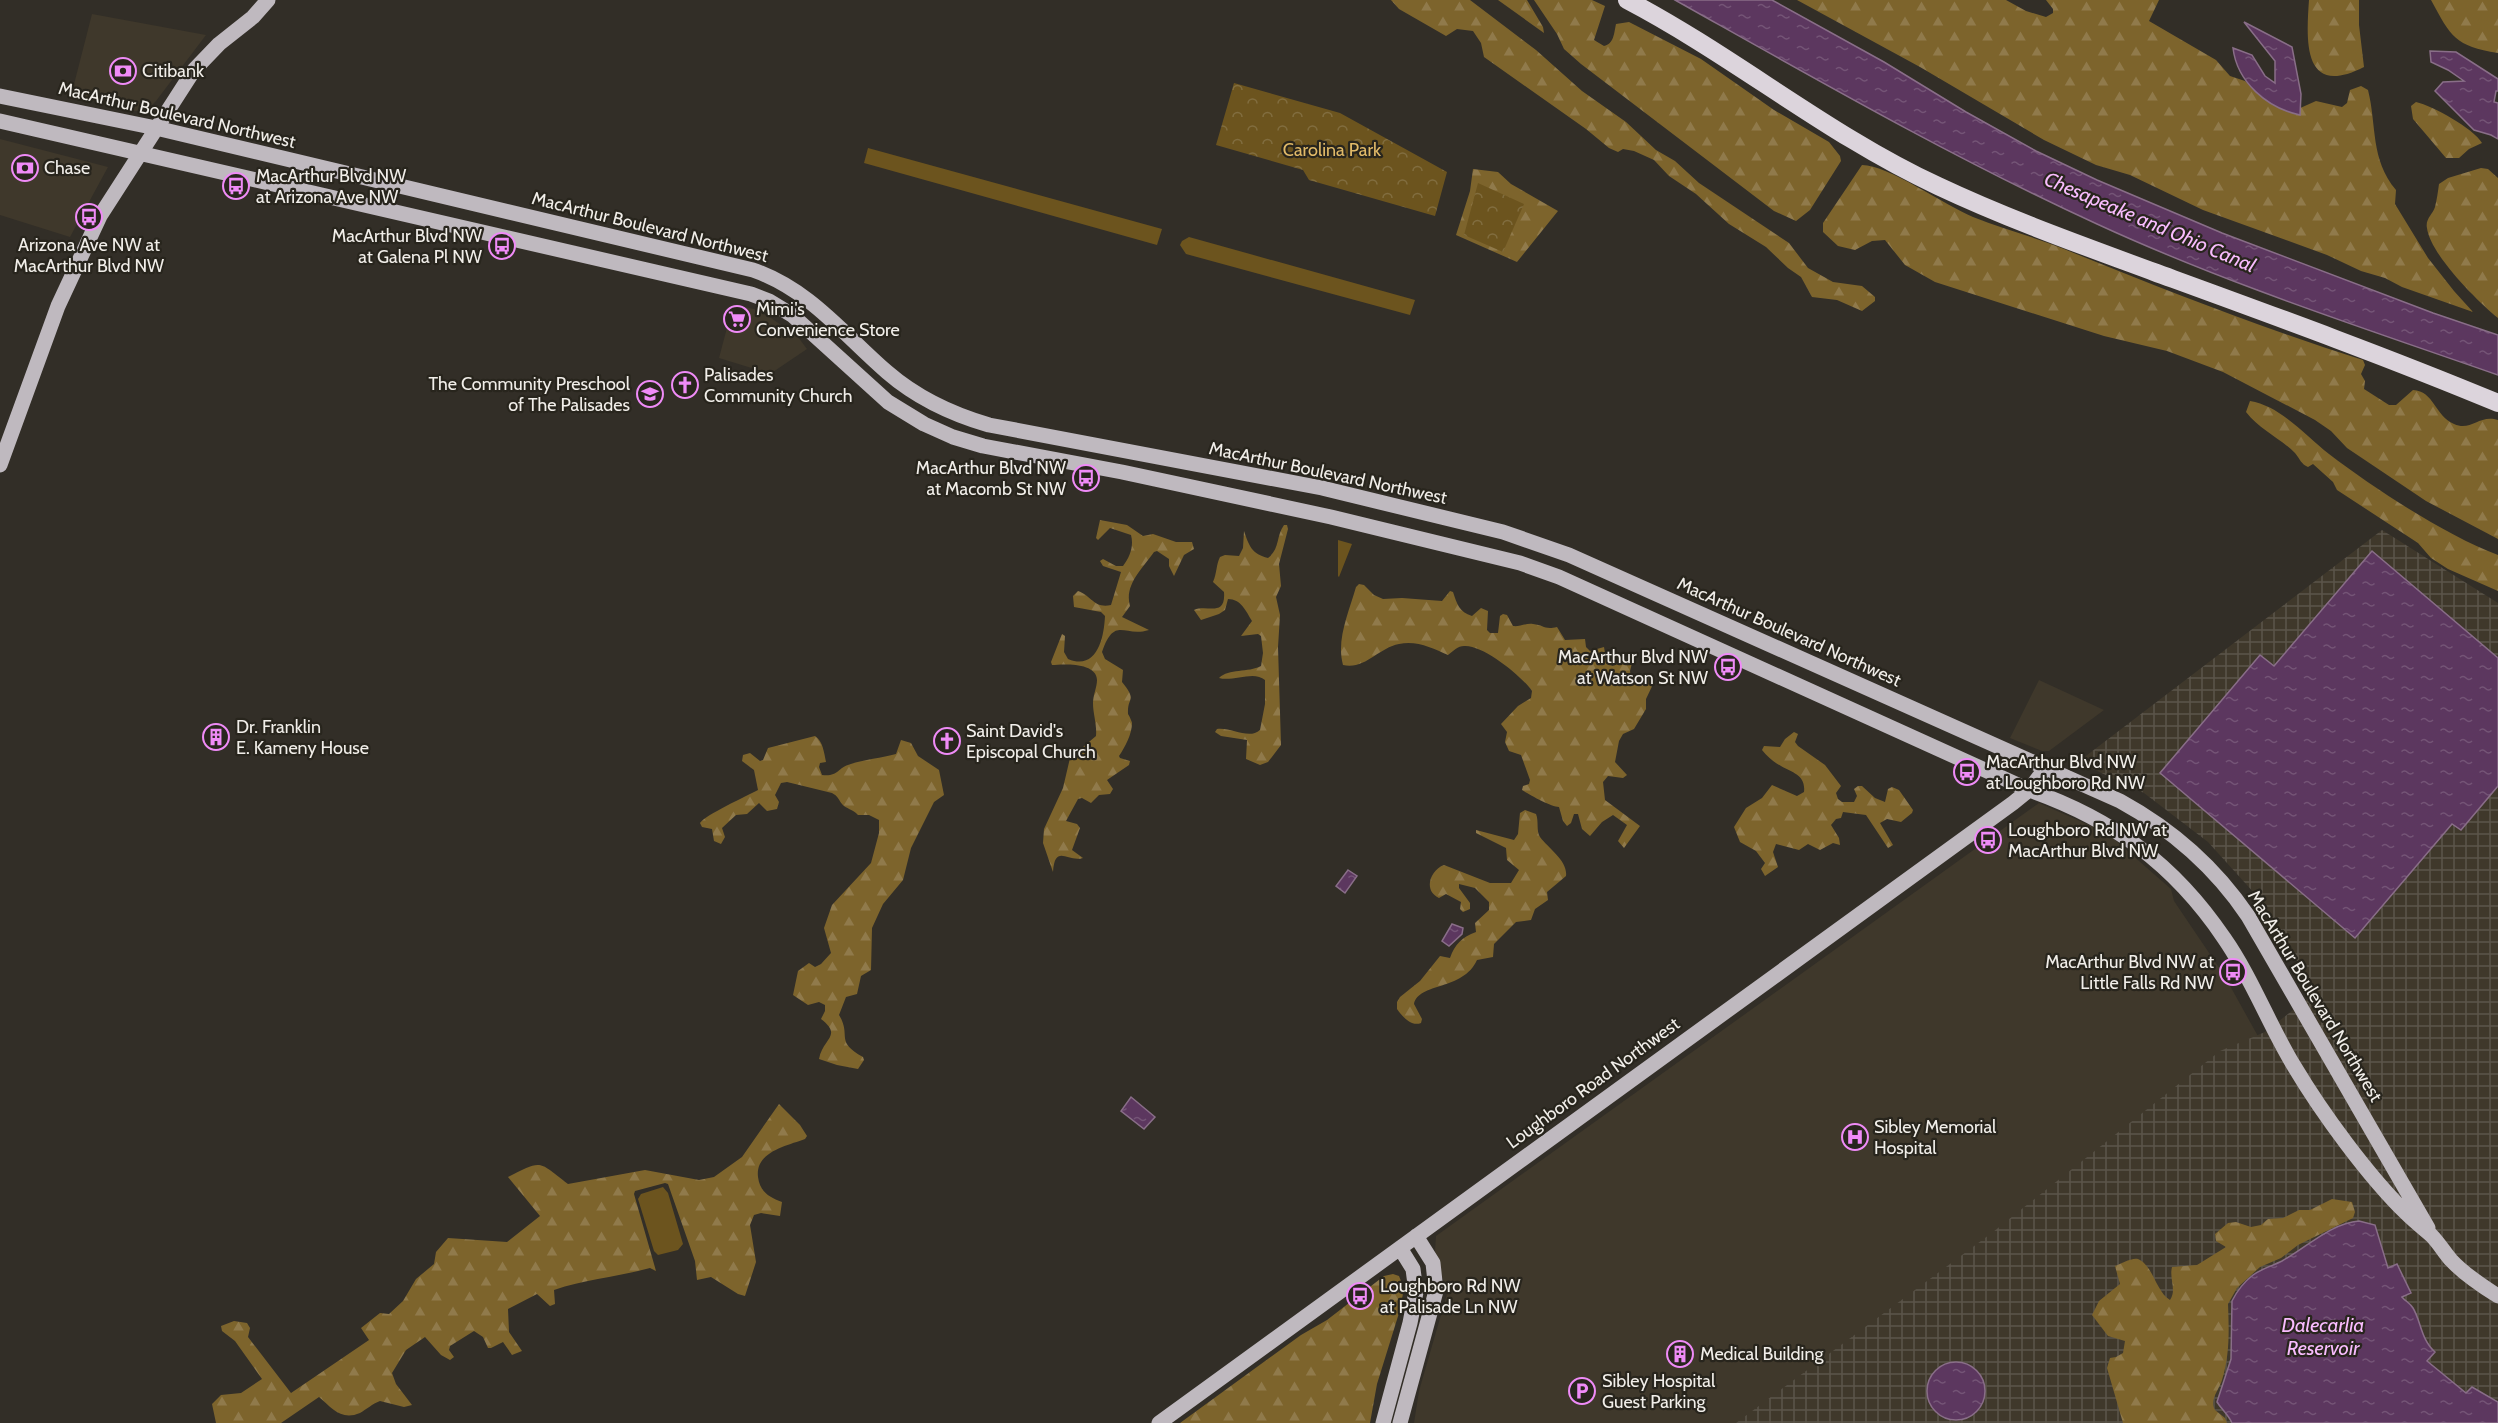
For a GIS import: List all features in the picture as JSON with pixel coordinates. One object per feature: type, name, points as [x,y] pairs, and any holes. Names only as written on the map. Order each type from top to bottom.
[{"type":"highway","points":[[1627,0],[1697,40],[1841,134],[1937,186],[2026,224],[2359,347],[2498,403]]},
{"type":"main road","points":[[0,465],[73,270],[100,216],[203,59],[253,17],[268,0]]},
{"type":"main road","name":"MacArthur Boulevard Northwest","points":[[0,96],[156,128],[759,272],[778,280],[806,297],[902,384],[927,400],[961,416],[989,425],[1322,488],[1527,540],[1569,555],[2120,801],[2157,822],[2198,855],[2234,895],[2414,1200],[2432,1236]]},
{"type":"main road","name":"MacArthur Boulevard Northwest","points":[[0,121],[751,294],[769,301],[792,315],[888,402],[943,433],[983,446],[1122,472],[1381,528],[1530,566],[2029,790],[2077,809],[2115,829],[2173,876],[2225,939],[2294,1067],[2326,1115],[2406,1214],[2432,1236],[2453,1262],[2498,1296]]},
{"type":"main road","name":"Loughboro Road Northwest","points":[[1159,1423],[2013,803],[2029,790],[2045,769]]},
{"type":"main road","points":[[1400,1423],[1436,1292],[1433,1263],[1416,1236]]},
{"type":"main road","points":[[1383,1423],[1416,1292],[1413,1269],[1400,1248]]},
{"type":"shaded area","points":[[92,14],[206,35],[156,101],[149,108],[136,111],[71,96]]},
{"type":"shaded area","points":[[0,139],[108,167],[70,237],[0,215]]},
{"type":"shaded area","points":[[733,305],[754,309],[771,318],[798,337],[807,349],[767,376],[758,370],[719,358]]},
{"type":"shaded area","points":[[2382,530],[2498,603],[2498,1423],[1736,1423],[1993,1232],[2220,1051],[2265,1032],[2316,992],[2255,894],[2208,842],[2144,793],[2078,762]]},
{"type":"shaded area","points":[[2039,680],[2104,710],[2049,751],[2042,751],[2010,738]]},
{"type":"shaded area","name":"Sibley Memorial Hospital","points":[[2039,803],[2107,833],[2171,889],[2174,901],[2224,975],[2259,1038],[1771,1423],[1414,1423],[1419,1391],[1447,1294],[1435,1251],[1436,1236]]},
{"type":"green space","points":[[1391,0],[1470,0],[1536,50],[1582,91],[1626,122],[1656,150],[1675,161],[1699,183],[1789,243],[1808,268],[1833,282],[1862,286],[1875,297],[1875,301],[1862,311],[1837,300],[1812,297],[1801,277],[1766,247],[1729,224],[1696,194],[1669,176],[1654,160],[1634,151],[1623,149],[1618,152],[1609,148],[1586,129],[1484,57],[1481,43],[1473,31],[1457,29],[1446,36],[1399,9]]},
{"type":"green space","points":[[1498,0],[1527,0],[1543,27],[1544,33]]},
{"type":"green space","points":[[1534,0],[1592,0],[1605,6],[1594,40],[1604,46],[1607,45],[1613,38],[1616,24],[1629,22],[1701,59],[1774,110],[1829,142],[1840,156],[1841,161],[1810,210],[1796,221],[1774,211],[1581,64],[1564,49],[1557,34]]},
{"type":"green space","points":[[1797,0],[2006,0],[2026,11],[2046,17],[2053,13],[2053,9],[2046,0],[2159,0],[2149,21],[2216,60],[2230,76],[2245,81],[2265,97],[2298,109],[2316,101],[2342,107],[2347,103],[2350,90],[2361,86],[2368,90],[2378,154],[2396,190],[2395,204],[2428,258],[2473,312],[2203,210],[2130,175],[2096,165],[2044,140],[1920,67]]},
{"type":"green space","points":[[2309,0],[2359,0],[2359,25],[2364,67],[2344,75],[2329,76],[2319,71],[2312,61],[2309,48]]},
{"type":"green space","points":[[2431,0],[2498,0],[2498,53],[2472,47],[2456,38]]},
{"type":"green space","name":"Carolina Park","points":[[1234,83],[1340,113],[1447,172],[1435,216],[1309,180],[1303,170],[1216,145]]},
{"type":"green space","points":[[2416,102],[2452,118],[2482,143],[2469,149],[2459,158],[2446,158],[2413,119],[2411,106]]},
{"type":"green space","points":[[868,148],[1162,229],[1157,245],[864,163]]},
{"type":"green space","points":[[1862,165],[1887,172],[1973,217],[2053,245],[2250,321],[2363,360],[2365,365],[2361,374],[2365,381],[2364,389],[2389,405],[2396,405],[2413,390],[2426,395],[2454,424],[2465,426],[2486,419],[2498,420],[2498,539],[2426,501],[2347,448],[2331,431],[2315,420],[2223,372],[2167,351],[2104,336],[1935,282],[1905,265],[1885,240],[1872,241],[1855,250],[1838,246],[1823,232],[1823,223]]},
{"type":"green space","points":[[2481,168],[2488,169],[2498,178],[2498,318],[2456,277],[2437,251],[2427,228],[2428,219],[2435,207],[2439,184],[2448,178]]},
{"type":"green space","points":[[1473,169],[1498,172],[1511,184],[1558,211],[1517,262],[1456,235],[1470,191]]},
{"type":"green space","points":[[1478,183],[1524,204],[1503,252],[1464,235]]},
{"type":"green space","points":[[1189,237],[1415,300],[1410,315],[1186,254],[1180,245]]},
{"type":"green space","points":[[2250,401],[2283,415],[2347,468],[2411,510],[2456,536],[2498,555],[2498,591],[2448,569],[2431,558],[2418,543],[2337,490],[2333,482],[2313,464],[2308,467],[2304,464],[2295,453],[2246,412]]},
{"type":"green space","points":[[1100,520],[1127,525],[1143,536],[1153,534],[1176,542],[1192,542],[1194,549],[1184,555],[1174,576],[1169,566],[1169,559],[1157,551],[1154,552],[1132,584],[1130,606],[1122,617],[1149,630],[1116,631],[1111,634],[1102,652],[1105,659],[1123,670],[1122,682],[1131,696],[1128,714],[1132,727],[1119,756],[1130,761],[1129,765],[1107,780],[1113,789],[1110,794],[1099,795],[1091,803],[1082,798],[1078,799],[1066,821],[1077,824],[1080,828],[1072,850],[1083,858],[1059,856],[1054,863],[1053,872],[1043,843],[1044,829],[1063,788],[1070,758],[1096,736],[1093,703],[1097,680],[1096,674],[1086,667],[1052,665],[1051,662],[1062,634],[1065,636],[1064,652],[1068,659],[1086,660],[1097,650],[1103,634],[1105,616],[1101,612],[1074,607],[1073,596],[1078,591],[1100,605],[1111,605],[1121,572],[1103,566],[1100,561],[1103,559],[1116,566],[1123,566],[1132,547],[1131,535],[1110,528],[1098,540],[1096,538]]},
{"type":"green space","points":[[1284,525],[1287,525],[1288,529],[1279,564],[1281,586],[1276,597],[1280,615],[1278,647],[1281,745],[1268,762],[1260,765],[1246,759],[1247,740],[1221,736],[1215,732],[1217,729],[1222,729],[1251,734],[1260,730],[1265,704],[1265,680],[1255,676],[1219,678],[1228,673],[1261,666],[1263,653],[1261,636],[1258,634],[1241,636],[1252,621],[1243,606],[1236,601],[1228,599],[1225,610],[1201,620],[1194,610],[1219,608],[1222,605],[1224,592],[1213,582],[1218,563],[1220,557],[1225,555],[1239,556],[1243,548],[1244,531],[1252,549],[1268,558],[1276,547]]},
{"type":"green space","points":[[1338,540],[1352,544],[1339,577],[1338,576]]},
{"type":"green space","points":[[1359,584],[1364,585],[1374,595],[1383,599],[1442,601],[1450,591],[1453,592],[1459,607],[1464,612],[1472,616],[1481,608],[1488,611],[1487,630],[1490,633],[1498,633],[1500,616],[1503,614],[1507,615],[1513,626],[1530,624],[1547,628],[1557,627],[1565,640],[1585,639],[1586,647],[1590,651],[1604,647],[1606,659],[1612,666],[1630,660],[1632,682],[1639,683],[1645,676],[1652,676],[1655,680],[1646,699],[1646,709],[1634,729],[1623,734],[1619,741],[1615,762],[1627,775],[1623,778],[1608,776],[1603,782],[1605,800],[1640,826],[1624,848],[1618,841],[1627,825],[1613,815],[1602,822],[1590,836],[1582,829],[1578,814],[1574,814],[1571,823],[1567,826],[1559,807],[1545,803],[1522,790],[1530,780],[1521,755],[1509,751],[1505,742],[1507,732],[1501,724],[1518,706],[1531,698],[1532,691],[1511,670],[1491,655],[1464,646],[1448,655],[1424,645],[1405,643],[1391,646],[1365,662],[1351,666],[1343,665],[1342,636],[1356,587]]},
{"type":"green space","points":[[1794,732],[1798,734],[1795,742],[1798,746],[1825,765],[1841,786],[1836,793],[1842,802],[1854,802],[1857,796],[1854,789],[1858,786],[1862,786],[1875,798],[1885,802],[1888,789],[1892,787],[1899,790],[1913,810],[1901,822],[1887,819],[1880,823],[1893,845],[1888,848],[1866,815],[1843,812],[1841,818],[1836,819],[1831,825],[1839,838],[1840,845],[1833,843],[1820,850],[1808,844],[1799,850],[1776,844],[1773,852],[1778,867],[1765,876],[1761,869],[1765,863],[1756,851],[1740,842],[1734,827],[1746,808],[1762,798],[1772,785],[1797,796],[1804,792],[1801,778],[1773,761],[1762,750],[1764,746],[1780,747],[1785,739]]},
{"type":"green space","points":[[815,736],[824,751],[826,762],[820,763],[822,775],[835,774],[853,763],[896,754],[901,740],[911,743],[918,756],[939,770],[944,795],[934,802],[911,848],[903,880],[883,904],[872,928],[871,970],[861,976],[857,994],[846,997],[839,1015],[843,1022],[846,1042],[863,1057],[864,1060],[858,1069],[819,1059],[831,1034],[831,1029],[821,1019],[825,1005],[819,1002],[808,1005],[793,995],[798,971],[809,963],[815,967],[821,964],[831,953],[824,928],[832,905],[871,863],[879,833],[879,820],[869,815],[858,815],[844,806],[832,793],[787,782],[781,783],[775,795],[779,802],[777,809],[767,811],[759,803],[747,814],[736,815],[722,828],[725,837],[721,844],[714,841],[712,829],[702,827],[700,823],[758,790],[754,770],[742,761],[743,755],[750,753],[760,761],[763,760],[768,748]]},
{"type":"green space","points":[[1525,810],[1536,814],[1539,835],[1561,860],[1566,876],[1547,892],[1548,900],[1535,909],[1531,920],[1516,922],[1494,944],[1493,957],[1477,960],[1462,977],[1424,992],[1418,997],[1414,1004],[1422,1019],[1421,1023],[1410,1022],[1397,1009],[1400,997],[1420,981],[1440,956],[1450,958],[1460,942],[1476,932],[1475,923],[1489,910],[1489,902],[1475,888],[1459,884],[1459,888],[1470,903],[1470,909],[1463,912],[1460,909],[1461,902],[1446,894],[1439,898],[1431,891],[1432,876],[1444,865],[1490,883],[1511,883],[1519,870],[1507,860],[1506,848],[1476,833],[1476,830],[1514,840],[1518,834],[1520,813]]},
{"type":"green space","points":[[779,1104],[800,1125],[807,1136],[805,1139],[773,1151],[758,1168],[759,1182],[763,1190],[769,1196],[782,1202],[780,1216],[761,1213],[754,1215],[750,1225],[756,1262],[745,1296],[711,1277],[697,1280],[695,1261],[668,1184],[665,1183],[635,1191],[634,1194],[656,1271],[650,1268],[578,1283],[554,1290],[555,1304],[550,1306],[537,1294],[508,1309],[509,1332],[522,1351],[512,1355],[503,1342],[488,1348],[483,1337],[474,1331],[450,1346],[449,1350],[454,1357],[450,1360],[441,1355],[425,1337],[406,1350],[392,1373],[396,1384],[412,1405],[404,1407],[380,1401],[360,1413],[347,1415],[337,1412],[319,1397],[281,1423],[216,1423],[212,1404],[221,1395],[241,1393],[262,1379],[235,1341],[222,1331],[221,1326],[234,1321],[247,1323],[250,1328],[248,1337],[291,1393],[369,1340],[361,1328],[380,1313],[389,1314],[403,1301],[416,1279],[434,1264],[436,1252],[448,1238],[507,1242],[540,1216],[508,1177],[528,1167],[540,1165],[568,1184],[645,1170],[699,1180],[714,1177],[742,1157]]},
{"type":"green space","points":[[663,1187],[668,1193],[683,1244],[678,1250],[658,1255],[654,1251],[638,1199],[641,1194]]},
{"type":"green space","points":[[2332,1199],[2352,1202],[2355,1212],[2353,1218],[2298,1245],[2281,1258],[2260,1267],[2237,1288],[2228,1304],[2228,1352],[2222,1380],[2213,1402],[2215,1410],[2225,1418],[2227,1423],[2123,1423],[2107,1368],[2110,1358],[2123,1353],[2125,1341],[2108,1336],[2092,1315],[2099,1301],[2120,1284],[2115,1266],[2133,1259],[2143,1262],[2161,1291],[2170,1300],[2173,1292],[2172,1267],[2197,1265],[2226,1247],[2216,1241],[2215,1234],[2228,1223],[2236,1222],[2251,1227],[2261,1225],[2268,1219],[2283,1218],[2299,1210],[2310,1210]]},
{"type":"green space","points":[[1393,1274],[1399,1276],[1404,1289],[1377,1384],[1370,1423],[1180,1423],[1301,1335],[1327,1320],[1384,1276]]},
{"type":"water","name":"Chesapeake and Ohio Canal","points":[[1675,0],[1772,0],[2036,151],[2097,180],[2222,233],[2433,313],[2498,335],[2498,375],[2246,286],[2097,224],[1937,145]]},
{"type":"water","points":[[2244,22],[2292,47],[2301,94],[2300,115],[2288,112],[2265,100],[2247,82],[2233,48],[2252,55],[2265,76],[2275,83],[2275,61]]},
{"type":"water","points":[[2430,51],[2456,52],[2498,79],[2498,91],[2496,91],[2494,102],[2498,103],[2498,139],[2474,130],[2435,91],[2443,82],[2464,81],[2431,62]]},
{"type":"water","points":[[2372,551],[2498,658],[2498,786],[2461,830],[2452,824],[2355,938],[2160,773],[2260,655],[2274,666]]},
{"type":"water","points":[[1348,870],[1357,876],[1345,893],[1336,886]]},
{"type":"water","points":[[1452,924],[1463,928],[1462,934],[1449,946],[1442,941]]},
{"type":"water","points":[[1131,1097],[1155,1117],[1144,1129],[1121,1111]]},
{"type":"water","name":"Dalecarlia Reservoir","points":[[2359,1221],[2375,1225],[2388,1268],[2397,1264],[2411,1293],[2402,1297],[2416,1313],[2424,1336],[2435,1352],[2427,1361],[2466,1393],[2472,1387],[2498,1402],[2498,1423],[2232,1423],[2219,1405],[2217,1402],[2231,1359],[2232,1301],[2241,1287],[2256,1273],[2282,1261],[2329,1231]]},
{"type":"water","points":[[1956,1362],[1967,1364],[1980,1375],[1985,1391],[1983,1402],[1972,1415],[1956,1420],[1945,1418],[1932,1407],[1927,1391],[1929,1380],[1940,1367]]},
{"type":"place","name":"Citibank","points":[[123,71]]},
{"type":"place","name":"Chase","points":[[25,168]]},
{"type":"place","name":"MacArthur Blvd NW at Arizona Ave NW","points":[[236,186]]},
{"type":"place","name":"Arizona Ave NW at MacArthur Blvd NW","points":[[89,217]]},
{"type":"place","name":"MacArthur Blvd NW at Galena Pl NW","points":[[502,246]]},
{"type":"place","name":"Mimi's Convenience Store","points":[[737,319]]},
{"type":"place","name":"Palisades Community Church","points":[[685,385]]},
{"type":"place","name":"The Community Preschool of The Palisades","points":[[650,394]]},
{"type":"place","name":"MacArthur Blvd NW at Macomb St NW","points":[[1086,478]]},
{"type":"place","name":"MacArthur Blvd NW at Watson St NW","points":[[1728,667]]},
{"type":"place","name":"Dr. Franklin E. Kameny House","points":[[216,737]]},
{"type":"place","name":"Saint David's Episcopal Church","points":[[947,741]]},
{"type":"place","name":"MacArthur Blvd NW at Loughboro Rd NW","points":[[1967,772]]},
{"type":"place","name":"Loughboro Rd NW at MacArthur Blvd NW","points":[[1988,840]]},
{"type":"place","name":"MacArthur Blvd NW at Little Falls Rd NW","points":[[2233,972]]},
{"type":"place","name":"Sibley Memorial Hospital","points":[[1855,1137]]},
{"type":"place","name":"Loughboro Rd NW at Palisade Ln NW","points":[[1360,1296]]},
{"type":"place","name":"Medical Building","points":[[1680,1354]]},
{"type":"place","name":"Sibley Hospital Guest Parking","points":[[1582,1391]]}]
